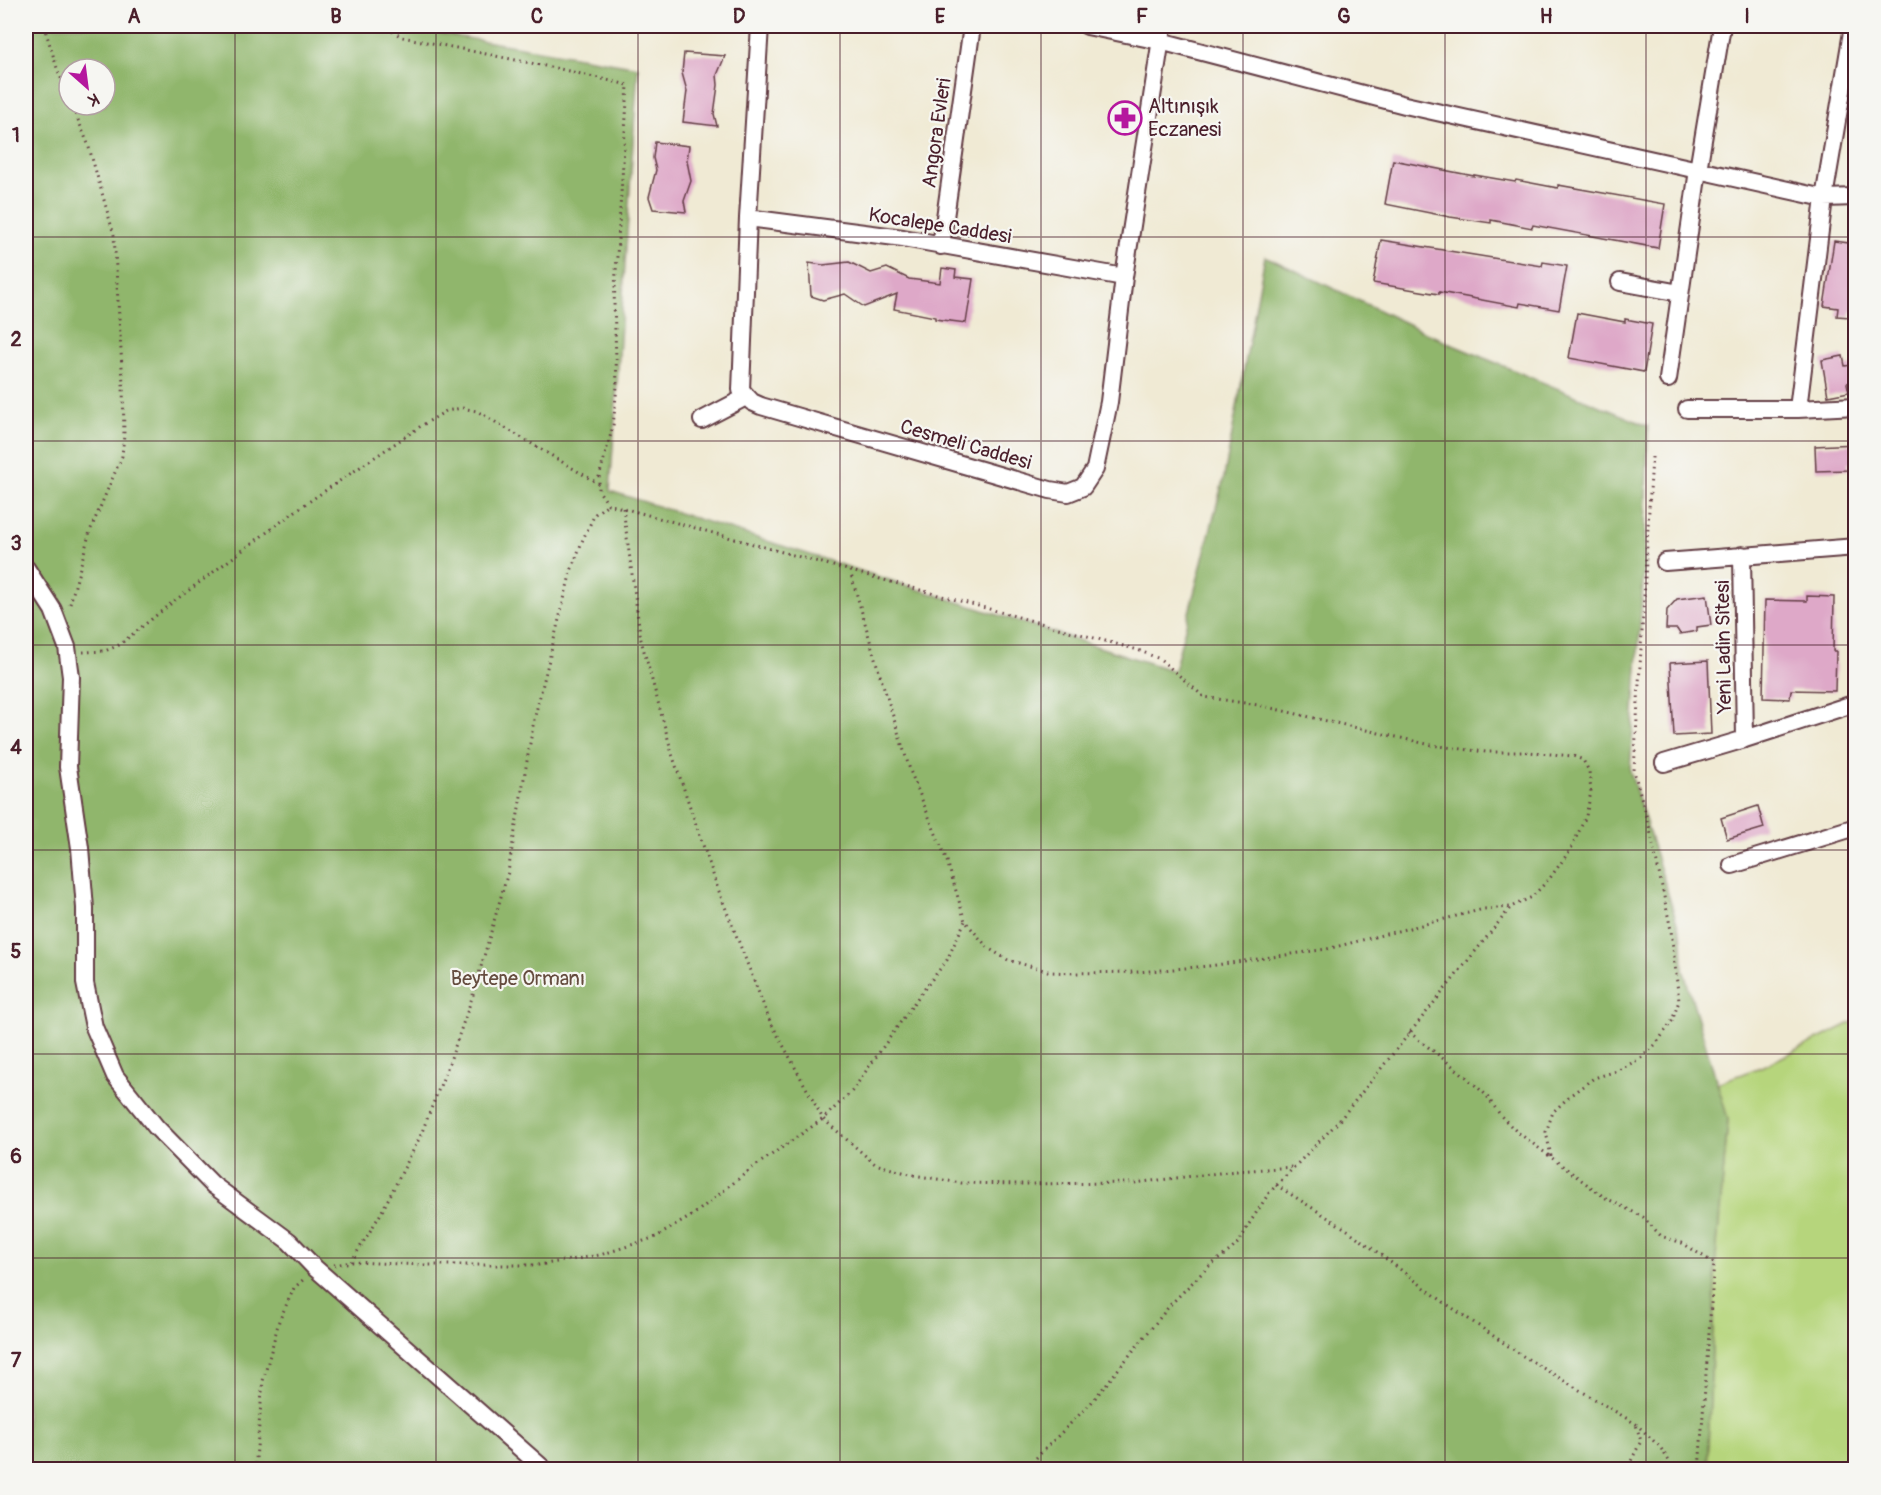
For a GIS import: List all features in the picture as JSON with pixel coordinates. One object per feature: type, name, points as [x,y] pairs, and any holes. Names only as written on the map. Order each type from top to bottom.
[{"type":"street","points":[[702,420],[746,397],[741,390],[748,218],[760,26]]},
{"type":"street","name":"Angora Evleri","points":[[941,246],[972,26]]},
{"type":"street","points":[[1087,26],[1161,33],[1405,105],[1824,198],[1856,196]]},
{"type":"street","points":[[1668,379],[1698,170],[1722,26]]},
{"type":"street","points":[[1798,409],[1824,198],[1853,26]]},
{"type":"street","name":"Cesmeli Caddesi","points":[[746,397],[752,402],[772,409],[1050,490],[1068,493],[1083,487],[1095,470],[1109,402],[1124,277],[1161,33]]},
{"type":"street","name":"Kocalepe Caddesi","points":[[748,218],[903,238],[1124,277]]},
{"type":"street","points":[[1620,282],[1680,293]]},
{"type":"street","points":[[1687,410],[1856,406]]},
{"type":"street","points":[[1665,562],[1856,547]]},
{"type":"street","name":"Yeni Ladin Sitesi","points":[[1742,555],[1745,739]]},
{"type":"street","points":[[26,568],[53,610],[67,648],[71,678],[68,767],[80,848],[85,908],[85,983],[94,1027],[115,1076],[156,1127],[213,1185],[289,1241],[315,1269],[545,1470]]},
{"type":"street","points":[[1664,763],[1856,703]]},
{"type":"street","points":[[1732,866],[1856,828]]},
{"type":"path","points":[[44,26],[57,68]]},
{"type":"path","points":[[389,26],[392,31],[402,37],[628,85],[614,303],[617,386],[613,426],[599,477],[599,491],[608,504],[1138,650],[1160,659],[1204,697],[1258,705],[1431,745],[1486,752],[1528,752],[1573,756],[1583,760],[1589,771],[1591,792],[1586,816],[1571,849],[1550,878],[1532,897],[1511,907],[1473,912],[1327,949],[1242,962],[1137,972],[1067,973],[1032,968],[1008,960],[988,948],[965,921],[947,861],[911,773],[850,571]]},
{"type":"path","points":[[70,604],[90,531],[122,456],[124,435],[114,235],[88,144],[77,117]]},
{"type":"path","points":[[67,648],[84,652],[105,651],[119,645],[173,602],[302,507],[386,448],[446,411],[462,408],[477,411],[599,484]]},
{"type":"path","points":[[1551,1156],[1546,1132],[1553,1112],[1594,1078],[1617,1071],[1641,1058],[1656,1044],[1672,1022],[1679,1001],[1671,930],[1650,830],[1634,771],[1652,457]]},
{"type":"path","points":[[351,1262],[380,1215],[420,1137],[473,995],[508,872],[534,720],[571,571],[595,514],[608,504]]},
{"type":"path","points":[[623,508],[641,640],[673,757],[718,889],[768,1019],[823,1119],[875,1164],[913,1175],[961,1183],[1134,1183],[1294,1167]]},
{"type":"path","points":[[1024,1470],[1091,1403],[1171,1304],[1208,1267],[1232,1250],[1240,1241],[1248,1224],[1269,1193],[1338,1122],[1511,907]]},
{"type":"path","points":[[255,1470],[263,1381],[279,1321],[294,1288],[315,1269],[351,1262],[424,1265],[539,1265],[600,1255],[656,1237],[693,1215],[751,1169],[823,1119],[852,1091],[947,960],[965,921]]},
{"type":"path","points":[[1409,1032],[1486,1095],[1516,1131],[1604,1197],[1643,1217],[1662,1236],[1682,1243],[1714,1263],[1699,1470]]},
{"type":"path","points":[[1276,1185],[1349,1232],[1445,1303],[1524,1356],[1636,1424],[1660,1447],[1675,1470]]},
{"type":"path","points":[[1624,1470],[1641,1441],[1636,1424]]},
{"type":"green space","name":"Beytepe Ormanı","points":[[26,26],[396,26],[638,67],[610,491],[1174,671],[1224,477],[1265,256],[1448,343],[1648,426],[1644,565],[1630,771],[1682,939],[1683,969],[1728,1119],[1716,1257],[1707,1469],[26,1469]]},
{"type":"green space","points":[[1855,1021],[1855,1469],[1707,1470],[1716,1256],[1728,1120],[1717,1083],[1766,1065]]},
{"type":"building","points":[[684,53],[725,56],[717,75],[714,114],[717,126],[683,122],[687,91],[682,73]]},
{"type":"building","points":[[655,142],[689,146],[687,161],[691,181],[684,201],[686,212],[653,209],[649,197],[656,170],[653,158]]},
{"type":"building","points":[[1393,160],[1474,176],[1515,182],[1516,180],[1558,188],[1558,185],[1665,204],[1658,248],[1533,225],[1532,228],[1491,220],[1491,223],[1385,204]]},
{"type":"building","points":[[1381,240],[1542,266],[1543,262],[1567,266],[1559,310],[1520,303],[1519,307],[1439,292],[1439,294],[1373,283]]},
{"type":"building","points":[[1834,241],[1856,244],[1856,311],[1851,311],[1850,317],[1837,316],[1838,308],[1824,306]]},
{"type":"building","points":[[849,262],[871,273],[887,268],[909,279],[940,283],[942,268],[956,270],[955,277],[973,279],[966,323],[935,319],[935,317],[894,309],[897,294],[864,307],[845,294],[823,300],[811,296],[809,263],[823,265]]},
{"type":"building","points":[[1577,313],[1625,322],[1625,319],[1652,324],[1644,372],[1569,358]]},
{"type":"building","points":[[1843,356],[1845,366],[1852,365],[1855,381],[1847,383],[1849,392],[1828,396],[1822,360]]},
{"type":"building","points":[[1856,444],[1856,462],[1848,462],[1848,470],[1816,471],[1815,446]]},
{"type":"building","points":[[1707,595],[1711,625],[1697,627],[1697,631],[1680,634],[1677,629],[1666,629],[1667,610],[1677,599]]},
{"type":"building","points":[[1807,596],[1834,597],[1835,691],[1791,690],[1790,699],[1763,698],[1765,600],[1807,601]]},
{"type":"building","points":[[1708,661],[1711,734],[1674,736],[1670,663]]},
{"type":"building","points":[[1758,806],[1764,828],[1727,839],[1721,818]]},
{"type":"place","name":"Altınışık Eczanesi","points":[[1125,118]]}]
